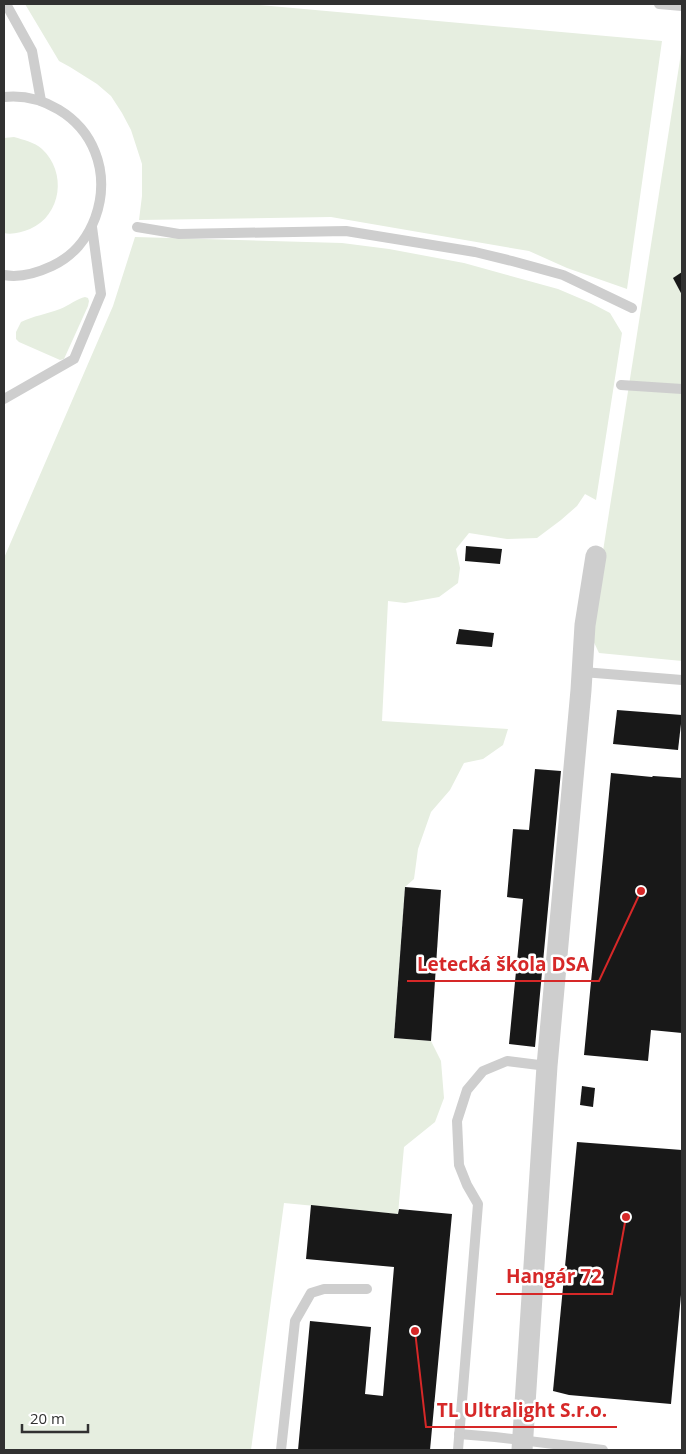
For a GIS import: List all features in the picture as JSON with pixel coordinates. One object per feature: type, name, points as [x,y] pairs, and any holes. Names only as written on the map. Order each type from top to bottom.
[{"type":"street","points":[[523,1445],[548,1066],[583,672],[585,625],[596,556]]},
{"type":"lane","points":[[6,4],[32,51],[41,101]]},
{"type":"lane","points":[[659,4],[682,6]]},
{"type":"lane","points":[[4,96],[26,97],[41,101],[64,112],[82,130],[95,152],[102,177],[101,202],[92,227],[71,254],[57,264],[42,271],[25,275],[4,275]]},
{"type":"lane","points":[[4,399],[74,359],[101,294],[92,227]]},
{"type":"lane","points":[[137,227],[180,234],[346,231],[365,234],[475,252],[512,261],[563,276],[632,308]]},
{"type":"lane","points":[[621,385],[682,389]]},
{"type":"lane","points":[[583,672],[682,680]]},
{"type":"lane","points":[[458,1450],[478,1204],[467,1185],[459,1165],[457,1120],[467,1090],[483,1070],[507,1061],[548,1066]]},
{"type":"lane","points":[[281,1450],[295,1321],[311,1293],[324,1289],[367,1289]]},
{"type":"lane","points":[[459,1434],[523,1445],[603,1450]]},
{"type":"shaded area","points":[[25,4],[248,4],[662,41],[627,289],[567,268],[529,251],[331,217],[139,220],[142,196],[142,164],[131,130],[111,96],[97,84],[59,61]]},
{"type":"shaded area","points":[[682,47],[682,661],[599,653],[590,634]]},
{"type":"shaded area","points":[[14,137],[42,149],[50,158],[58,181],[54,204],[49,214],[30,229],[7,234],[4,233],[4,138]]},
{"type":"shaded area","points":[[135,237],[342,243],[389,249],[464,263],[558,289],[591,303],[610,313],[622,333],[596,500],[585,494],[577,506],[537,538],[507,539],[469,533],[456,549],[460,568],[458,583],[439,597],[405,603],[388,601],[382,721],[508,729],[503,745],[483,759],[464,763],[450,790],[431,812],[418,849],[414,879],[405,887],[394,1038],[431,1041],[441,1061],[444,1098],[435,1122],[404,1147],[398,1214],[284,1203],[251,1450],[4,1450],[4,558],[113,306]]},
{"type":"shaded area","points":[[85,297],[89,301],[88,306],[64,359],[60,360],[16,339],[16,332],[21,322],[60,309]]},
{"type":"building","points":[[682,272],[682,295],[673,278]]},
{"type":"building","points":[[466,546],[502,549],[500,564],[465,561]]},
{"type":"building","points":[[459,629],[494,633],[492,647],[456,644]]},
{"type":"building","points":[[617,710],[682,715],[678,750],[613,744]]},
{"type":"building","points":[[535,769],[561,771],[535,1047],[509,1044],[523,899],[507,897],[513,829],[529,830]]},
{"type":"building","points":[[611,773],[682,778],[682,1033],[651,1030],[648,1061],[584,1055]]},
{"type":"building","points":[[405,887],[441,890],[431,1041],[394,1038]]},
{"type":"building","points":[[582,1086],[595,1088],[593,1107],[580,1105]]},
{"type":"building","points":[[577,1142],[682,1150],[682,1284],[671,1404],[569,1395],[553,1391]]},
{"type":"building","points":[[311,1205],[398,1214],[399,1209],[452,1214],[430,1450],[298,1450],[310,1321],[371,1327],[365,1394],[383,1396],[394,1267],[306,1259]]},
{"type":"place","name":"Letecká škola DSA","points":[[641,891]]},
{"type":"place","name":"Hangár 72","points":[[626,1217]]},
{"type":"place","name":"TL Ultralight S.r.o.","points":[[415,1331]]}]
